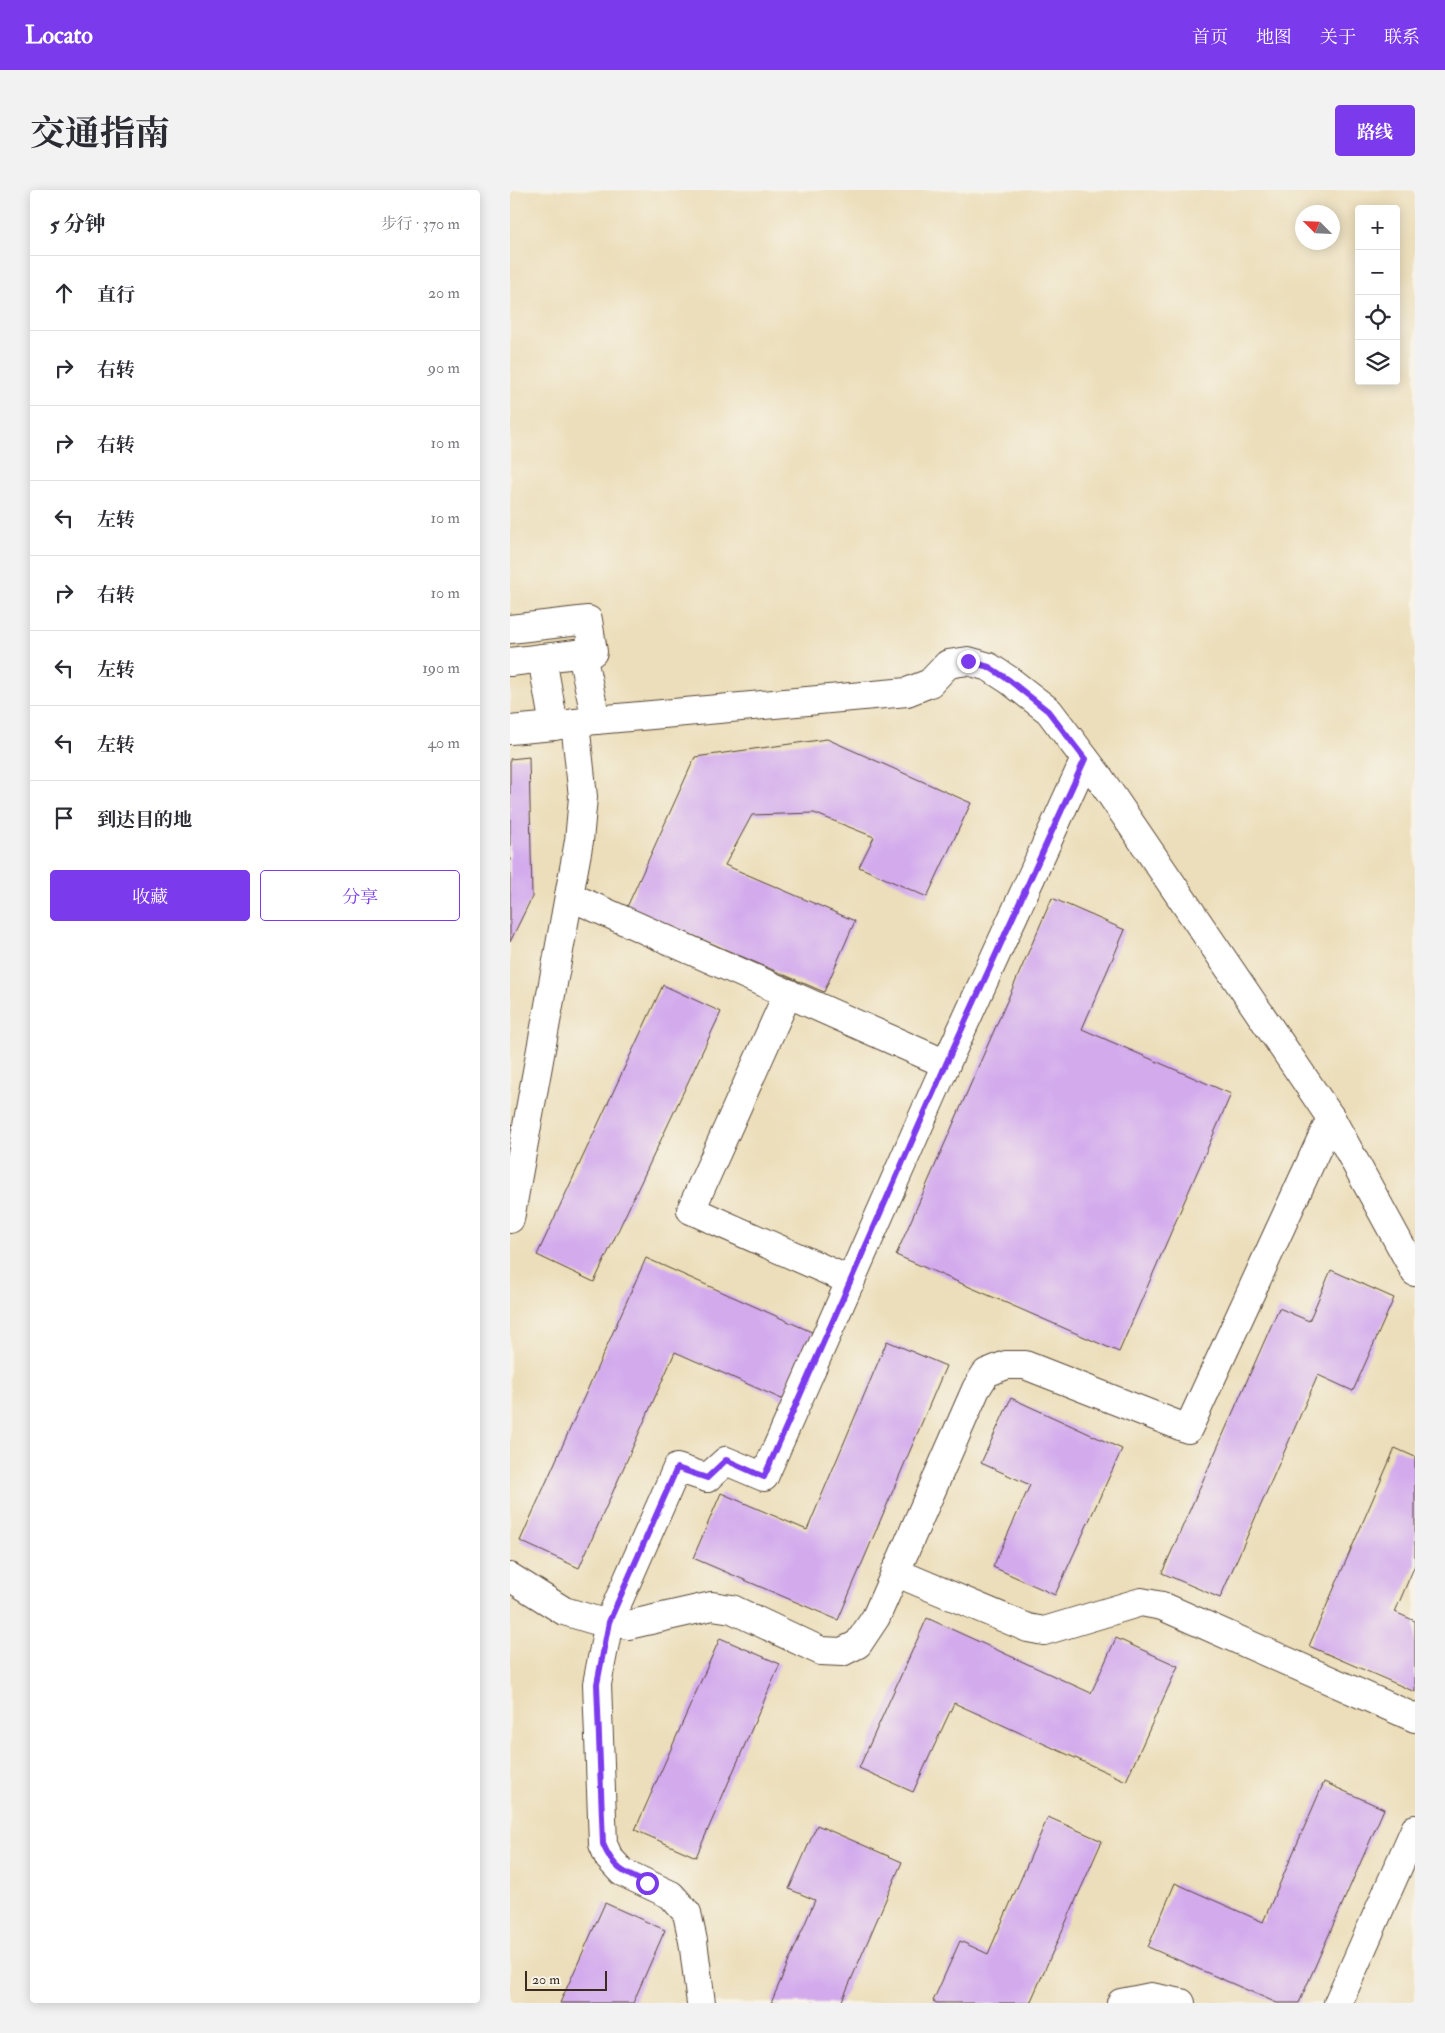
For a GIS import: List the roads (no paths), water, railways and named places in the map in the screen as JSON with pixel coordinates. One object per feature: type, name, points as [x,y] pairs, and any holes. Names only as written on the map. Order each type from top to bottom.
[{"type":"street","points":[[510,629],[588,620],[593,652],[510,662]]},
{"type":"street","points":[[510,1219],[579,841],[583,797],[575,723],[582,654]]},
{"type":"street","points":[[542,658],[575,723]]},
{"type":"street","points":[[510,730],[907,692],[930,683],[948,664],[968,661],[989,667],[1009,680],[1048,711],[1085,759],[1331,1118],[1415,1272]]},
{"type":"street","points":[[701,2003],[693,1941],[687,1912],[671,1895],[622,1872],[609,1858],[603,1844],[597,1684],[609,1622],[677,1468],[707,1478],[726,1460],[764,1477],[946,1064],[1085,759]]},
{"type":"street","points":[[569,896],[946,1064]]},
{"type":"street","points":[[788,993],[691,1210],[851,1281]]},
{"type":"street","points":[[510,1577],[564,1611],[609,1622],[628,1625],[712,1606],[732,1609],[821,1651],[842,1652],[858,1644],[876,1617],[976,1389],[986,1373],[1006,1365],[1025,1365],[1188,1429],[1331,1118]]},
{"type":"street","points":[[896,1572],[1028,1628],[1044,1631],[1141,1602],[1162,1606],[1415,1718]]},
{"type":"street","points":[[1338,2003],[1415,1829]]},
{"type":"street","points":[[1121,2003],[1151,1997],[1181,2003]]}]
